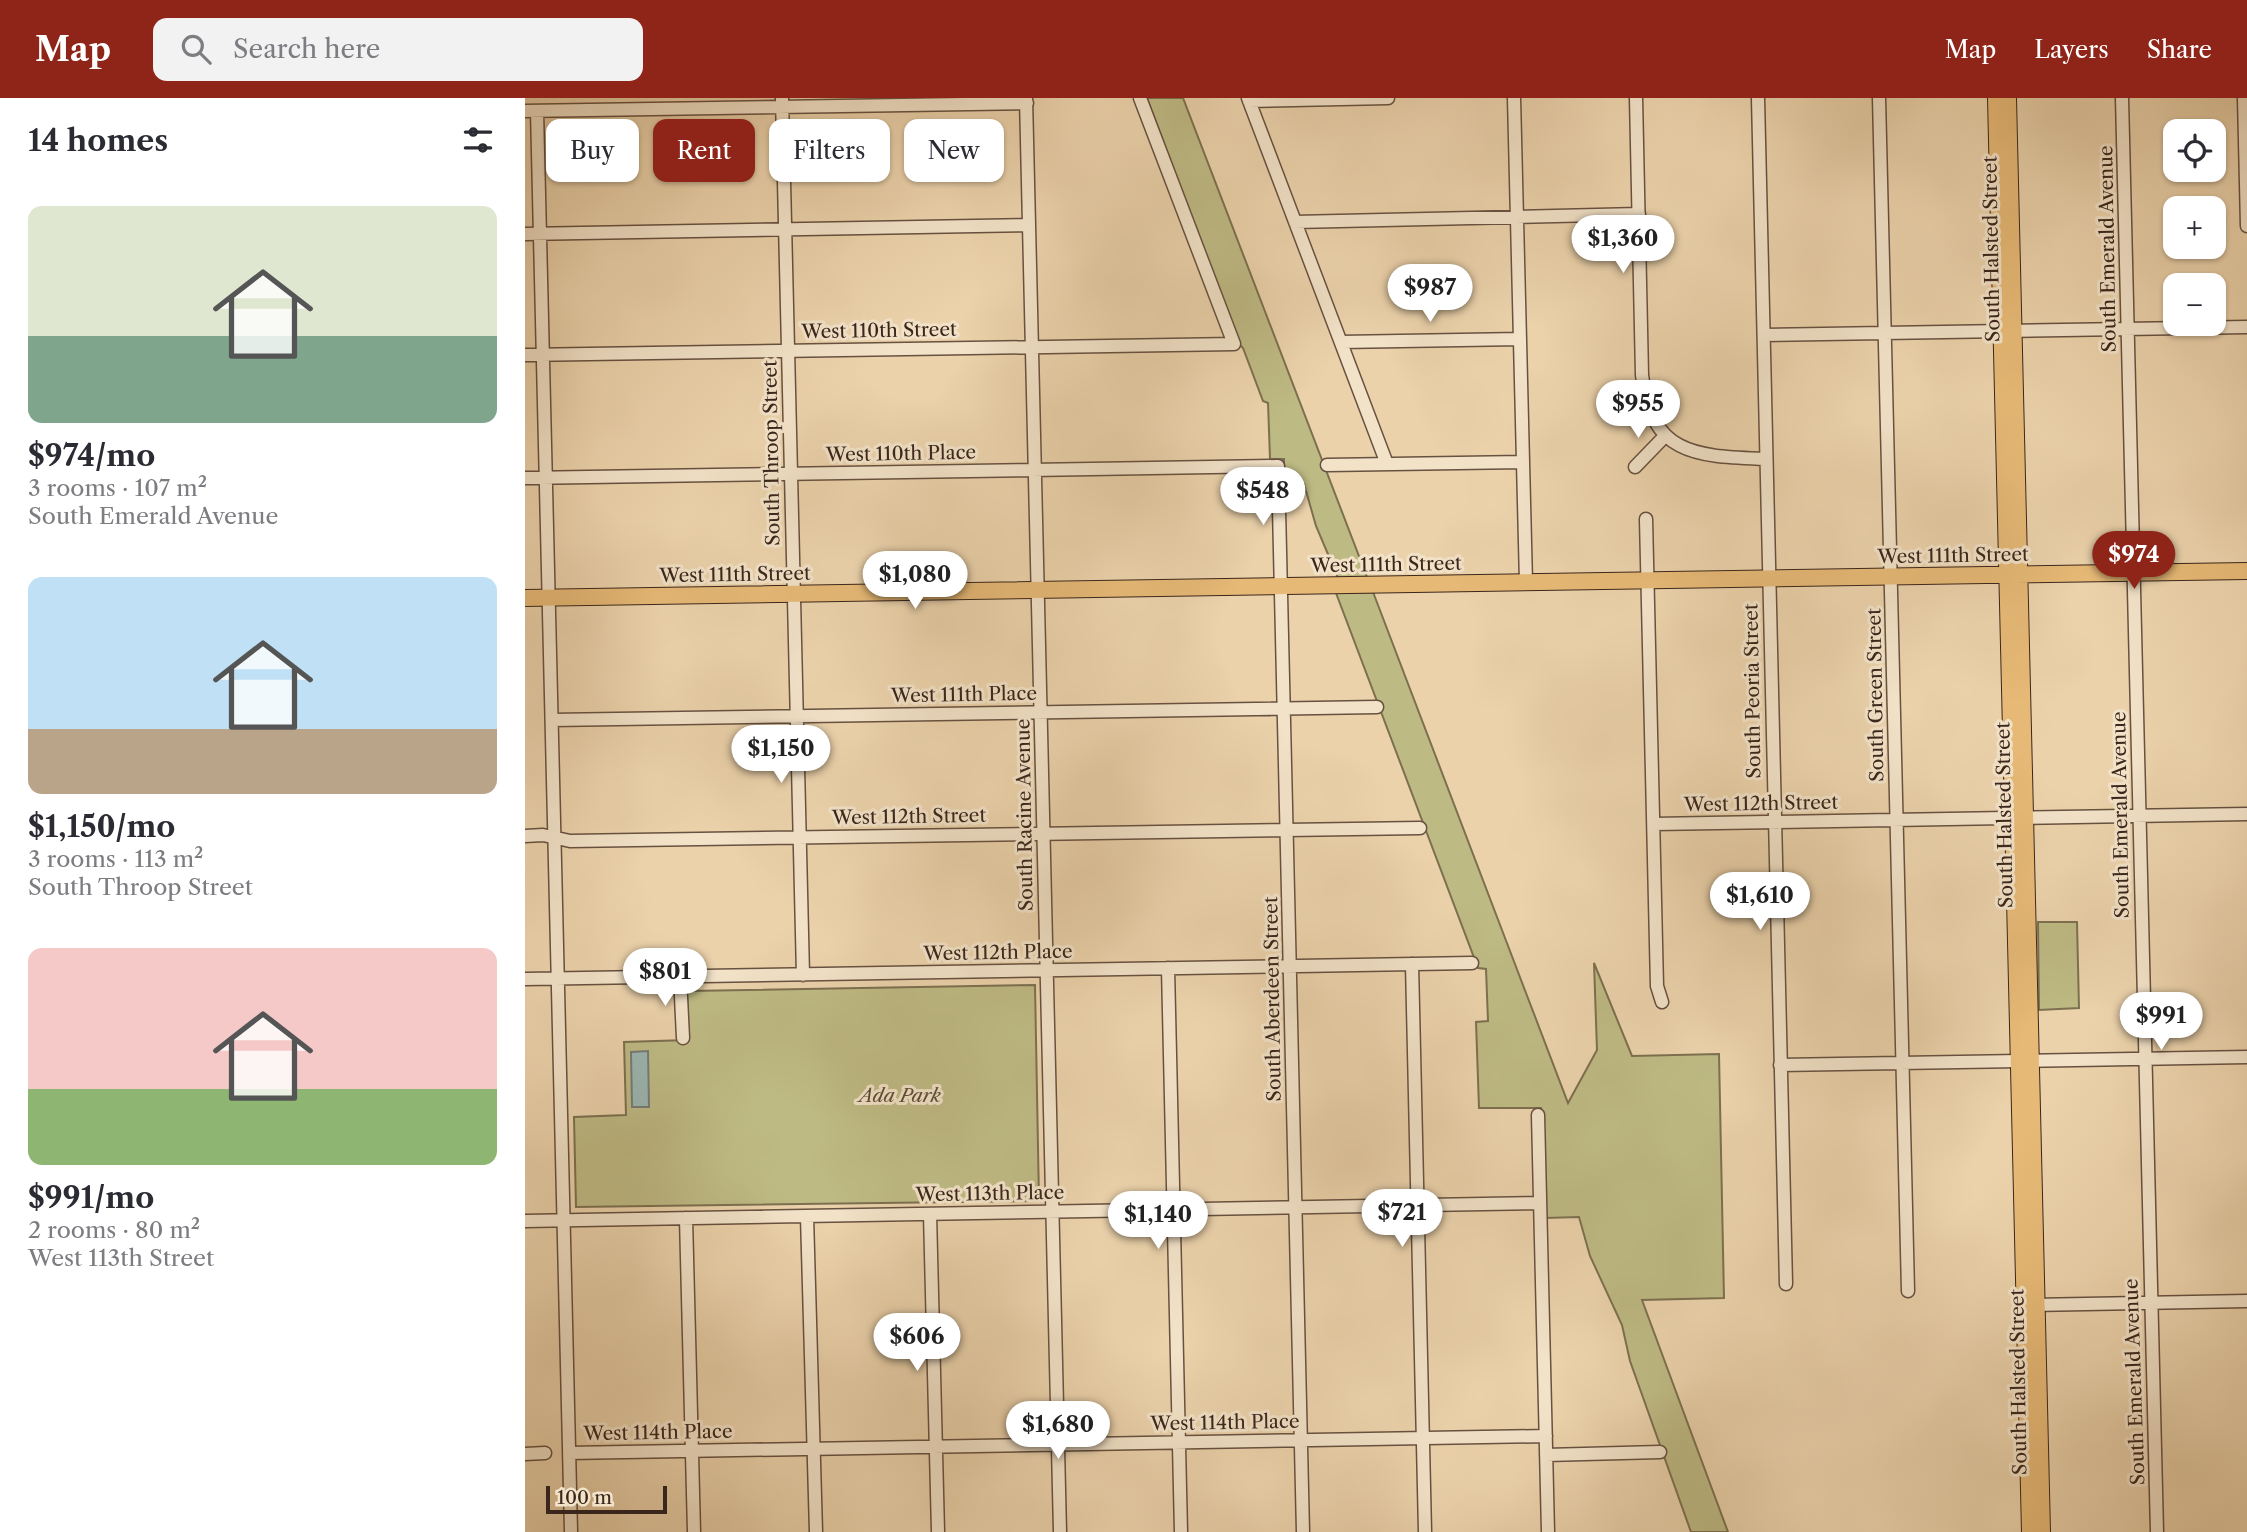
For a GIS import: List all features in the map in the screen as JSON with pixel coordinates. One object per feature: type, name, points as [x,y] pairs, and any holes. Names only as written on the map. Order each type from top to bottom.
[{"type":"main road","name":"South Halsted Street","points":[[1996,98],[2008,331]]},
{"type":"main road","name":"South Halsted Street","points":[[2008,98],[2008,331],[2013,575],[2031,1305],[2042,1532]]},
{"type":"main road","name":"West 111th Street","points":[[525,598],[2247,571]]},
{"type":"main road","name":"South Halsted Street","points":[[2030,1532],[2031,1305]]},
{"type":"street","name":"West 110th Street","points":[[525,355],[1234,344],[1140,98]]},
{"type":"street","points":[[1387,464],[1249,99],[1388,98]]},
{"type":"street","points":[[1514,98],[1526,583]]},
{"type":"street","points":[[1636,98],[1643,389],[1650,411],[1665,436],[1687,449],[1703,454],[1766,458]]},
{"type":"street","name":"South Peoria Street","points":[[1758,98],[1786,1284]]},
{"type":"street","name":"South Green Street","points":[[1879,98],[1908,1291]]},
{"type":"street","name":"South Emerald Avenue","points":[[2122,98],[2157,1532]]},
{"type":"street","points":[[2244,98],[2247,226]]},
{"type":"street","points":[[571,1532],[538,108],[1027,101]]},
{"type":"street","name":"South Racine Avenue","points":[[1027,101],[1060,1532]]},
{"type":"street","name":"South Throop Street","points":[[782,103],[803,975]]},
{"type":"street","points":[[1295,222],[1639,214]]},
{"type":"street","points":[[525,234],[1029,225]]},
{"type":"street","points":[[1764,335],[2247,327]]},
{"type":"street","points":[[1341,342],[1520,339]]},
{"type":"street","points":[[1636,467],[1665,436]]},
{"type":"street","points":[[1327,465],[1523,462]]},
{"type":"street","name":"West 110th Place","points":[[525,478],[1278,466]]},
{"type":"street","name":"South Aberdeen Street","points":[[1278,466],[1303,1532]]},
{"type":"street","points":[[1646,519],[1657,986],[1662,1002]]},
{"type":"street","name":"West 111th Place","points":[[552,720],[1377,707]]},
{"type":"street","name":"West 112th Street","points":[[1654,824],[2247,814]]},
{"type":"street","name":"West 112th Street","points":[[525,836],[543,835],[570,841],[1420,828]]},
{"type":"street","name":"West 112th Place","points":[[525,979],[1472,963]]},
{"type":"street","points":[[1412,964],[1425,1532]]},
{"type":"street","points":[[1168,968],[1181,1532]]},
{"type":"street","points":[[680,977],[683,1038]]},
{"type":"street","points":[[1780,1065],[2247,1057]]},
{"type":"street","points":[[1538,1115],[1548,1532]]},
{"type":"street","name":"West 113th Place","points":[[525,1221],[1540,1203]]},
{"type":"street","points":[[930,1214],[937,1532]]},
{"type":"street","points":[[807,1216],[816,1532]]},
{"type":"street","points":[[686,1218],[694,1532]]},
{"type":"street","points":[[2031,1305],[2247,1301]]},
{"type":"street","name":"West 114th Place","points":[[569,1453],[1546,1436]]},
{"type":"street","points":[[1546,1455],[1660,1452]]},
{"type":"street","points":[[525,1454],[545,1453]]},
{"type":"green space","points":[[1147,98],[1183,98],[1367,577],[1338,578],[1316,526],[1304,484],[1284,485],[1284,459],[1270,459],[1268,403],[1263,401],[1243,348],[1239,344]]},
{"type":"green space","points":[[1373,592],[1568,1103],[1597,1050],[1594,963],[1632,1056],[1719,1054],[1724,1298],[1642,1300],[1728,1532],[1691,1532],[1630,1361],[1622,1325],[1590,1256],[1579,1217],[1545,1218],[1541,1108],[1479,1108],[1476,1022],[1488,1021],[1486,969],[1478,968],[1336,593]]},
{"type":"green space","points":[[2038,922],[2077,922],[2079,1008],[2039,1010]]},
{"type":"green space","name":"Ada Park","points":[[1035,985],[1039,1201],[576,1207],[574,1117],[626,1115],[624,1042],[688,1040],[687,991]]},
{"type":"water","points":[[648,1051],[649,1107],[632,1107],[631,1052]]}]
